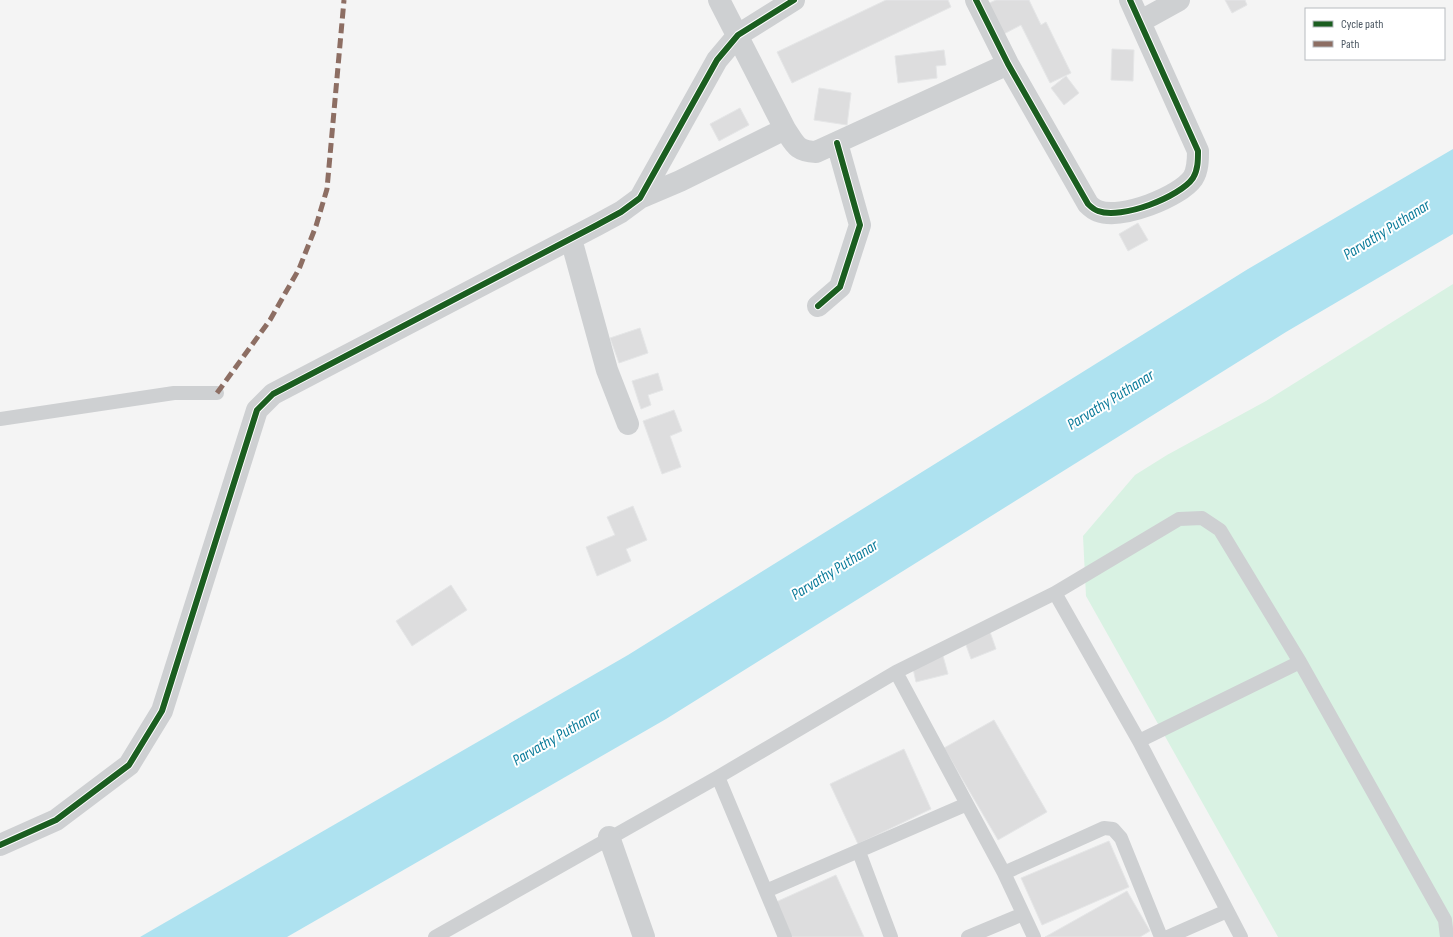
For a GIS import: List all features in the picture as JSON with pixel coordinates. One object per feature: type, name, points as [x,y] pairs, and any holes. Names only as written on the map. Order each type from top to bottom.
[{"type":"street","points":[[719,0],[785,129],[796,147],[805,151],[816,152],[1008,64]]},
{"type":"street","points":[[640,198],[717,60],[738,35],[794,0]]},
{"type":"street","points":[[976,0],[1008,64],[1088,204],[1098,211],[1107,213],[1134,210],[1173,196],[1188,185],[1194,176],[1198,163],[1198,151],[1130,0]]},
{"type":"street","points":[[1140,21],[1179,0]]},
{"type":"street","points":[[0,845],[56,820],[129,765],[146,738],[162,711],[257,410],[272,394],[621,212],[640,198],[680,181],[785,129]]},
{"type":"street","points":[[818,306],[840,287],[860,225],[837,143]]},
{"type":"street","points":[[571,238],[607,370],[628,424]]},
{"type":"street","points":[[609,837],[644,937]]},
{"type":"lane","points":[[0,419],[174,392],[217,393]]},
{"type":"lane","points":[[435,937],[609,837],[718,777],[896,672],[1055,593],[1179,519],[1202,518],[1220,530],[1300,662],[1445,920],[1447,937]]},
{"type":"lane","points":[[1055,593],[1139,741],[1241,937]]},
{"type":"lane","points":[[1139,741],[1300,662]]},
{"type":"lane","points":[[896,672],[1004,873],[1034,937]]},
{"type":"lane","points":[[718,777],[785,937]]},
{"type":"lane","points":[[766,891],[859,852],[966,804]]},
{"type":"lane","points":[[1004,873],[1104,828],[1113,828],[1121,838],[1161,937]]},
{"type":"lane","points":[[859,852],[891,937]]},
{"type":"lane","points":[[1168,937],[1227,911]]},
{"type":"lane","points":[[968,937],[1023,914]]},
{"type":"green space","points":[[1453,284],[1453,932],[1444,937],[1278,937],[1086,596],[1083,536],[1135,475],[1167,455],[1266,401]]},
{"type":"water","name":"Parvathy Puthanar","points":[[1453,149],[1453,234],[1286,332],[666,719],[287,937],[140,937],[628,655],[1248,269]]},
{"type":"building","points":[[886,0],[948,0],[951,7],[792,83],[777,52]]},
{"type":"building","points":[[996,0],[1029,0],[1041,25],[1046,22],[1071,73],[1050,83],[1021,25],[1000,36],[985,5]]},
{"type":"building","points":[[1225,0],[1245,0],[1247,5],[1232,13]]},
{"type":"building","points":[[1112,49],[1134,50],[1133,81],[1111,80]]},
{"type":"building","points":[[944,50],[946,65],[936,66],[937,78],[898,83],[895,56]]},
{"type":"building","points":[[1066,76],[1079,93],[1064,105],[1051,88]]},
{"type":"building","points":[[819,88],[851,93],[847,125],[814,120]]},
{"type":"building","points":[[740,108],[749,125],[719,141],[710,124]]},
{"type":"building","points":[[1138,223],[1148,240],[1128,251],[1119,234]]},
{"type":"building","points":[[640,328],[648,353],[619,363],[610,338]]},
{"type":"building","points":[[658,373],[663,390],[648,395],[651,405],[641,409],[632,381]]},
{"type":"building","points":[[674,410],[682,431],[670,436],[681,467],[662,474],[643,421]]},
{"type":"building","points":[[633,506],[647,540],[626,549],[631,561],[597,576],[586,547],[615,535],[607,517]]},
{"type":"building","points":[[451,585],[467,610],[412,646],[396,621]]},
{"type":"building","points":[[990,632],[996,649],[971,659],[965,642]]},
{"type":"building","points":[[943,656],[948,674],[916,682],[912,664]]},
{"type":"building","points":[[994,720],[1047,812],[998,840],[944,748]]},
{"type":"building","points":[[904,749],[931,809],[858,844],[830,784]]},
{"type":"building","points":[[1109,841],[1129,887],[1042,925],[1021,878]]},
{"type":"building","points":[[836,875],[864,937],[792,937],[776,902]]},
{"type":"building","points":[[1127,891],[1150,931],[1140,937],[1045,937]]},
{"type":"marked path","points":[[217,393],[270,320],[299,269],[316,226],[327,189],[344,0]]},
{"type":"cycle path","points":[[0,845],[56,820],[129,765],[162,711],[257,410],[273,394],[597,225],[621,212],[640,198],[717,60],[738,35],[794,0]]},
{"type":"cycle path","points":[[976,0],[1008,64],[1088,204],[1097,211],[1108,213],[1135,210],[1176,192],[1193,178],[1198,161],[1198,151],[1130,0]]},
{"type":"cycle path","points":[[818,306],[840,287],[860,225],[837,143]]}]
